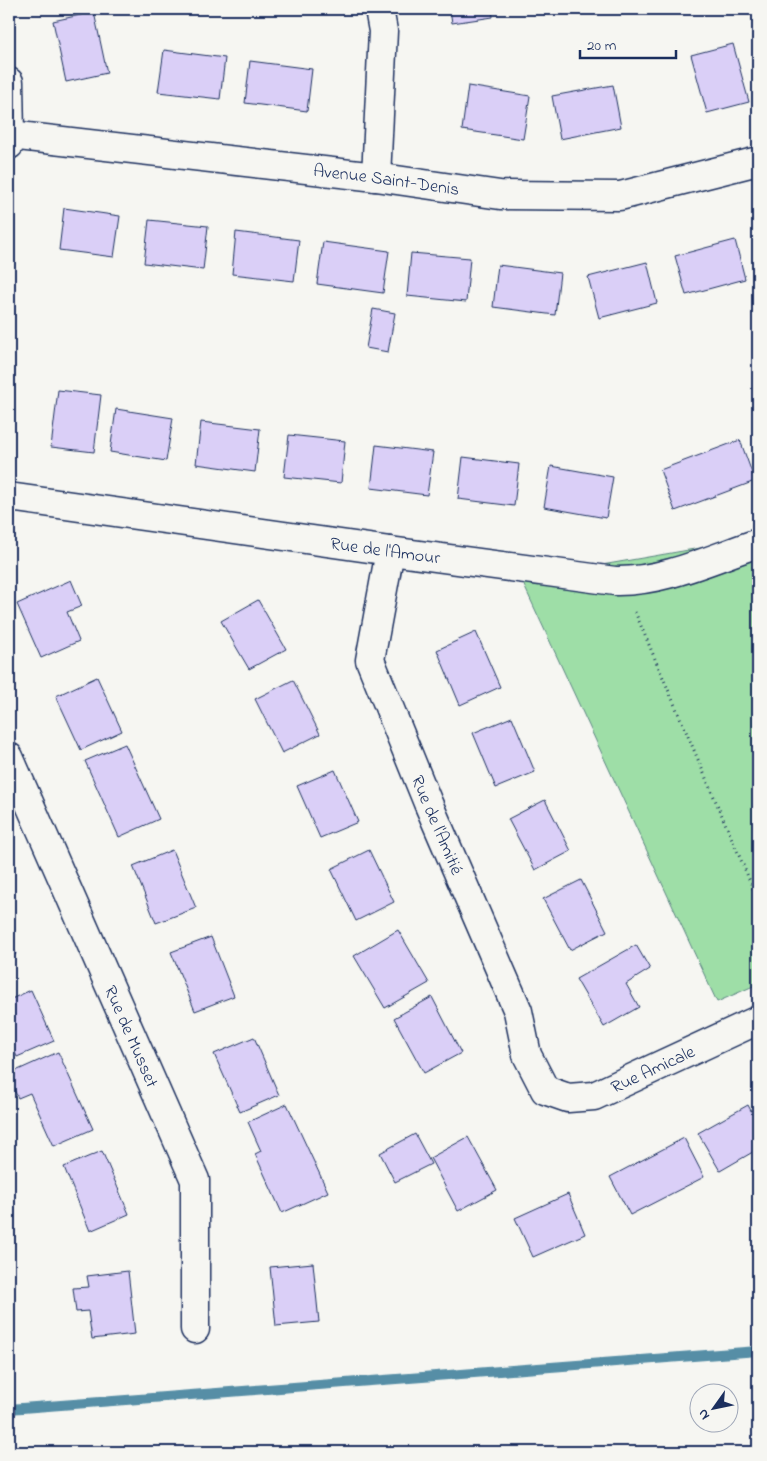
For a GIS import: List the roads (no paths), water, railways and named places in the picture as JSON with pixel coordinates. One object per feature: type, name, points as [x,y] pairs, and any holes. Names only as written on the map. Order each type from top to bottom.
[{"type":"street","points":[[376,177],[383,30],[379,9]]},
{"type":"street","points":[[9,82],[9,140]]},
{"type":"street","name":"Avenue Saint-Denis","points":[[9,140],[376,177],[500,195],[620,196],[758,161]]},
{"type":"street","name":"Rue de l'Amour","points":[[9,497],[616,581],[657,578],[758,543]]},
{"type":"street","name":"Rue de l'Amitié","points":[[390,551],[370,660],[428,804],[518,1011],[527,1055],[545,1090]]},
{"type":"street","name":"Rue de Musset","points":[[9,757],[195,1180],[195,1329]]},
{"type":"street","name":"Rue Amicale","points":[[545,1090],[568,1098],[594,1096],[758,1020]]},
{"type":"waterway","points":[[9,1409],[758,1351]]}]
